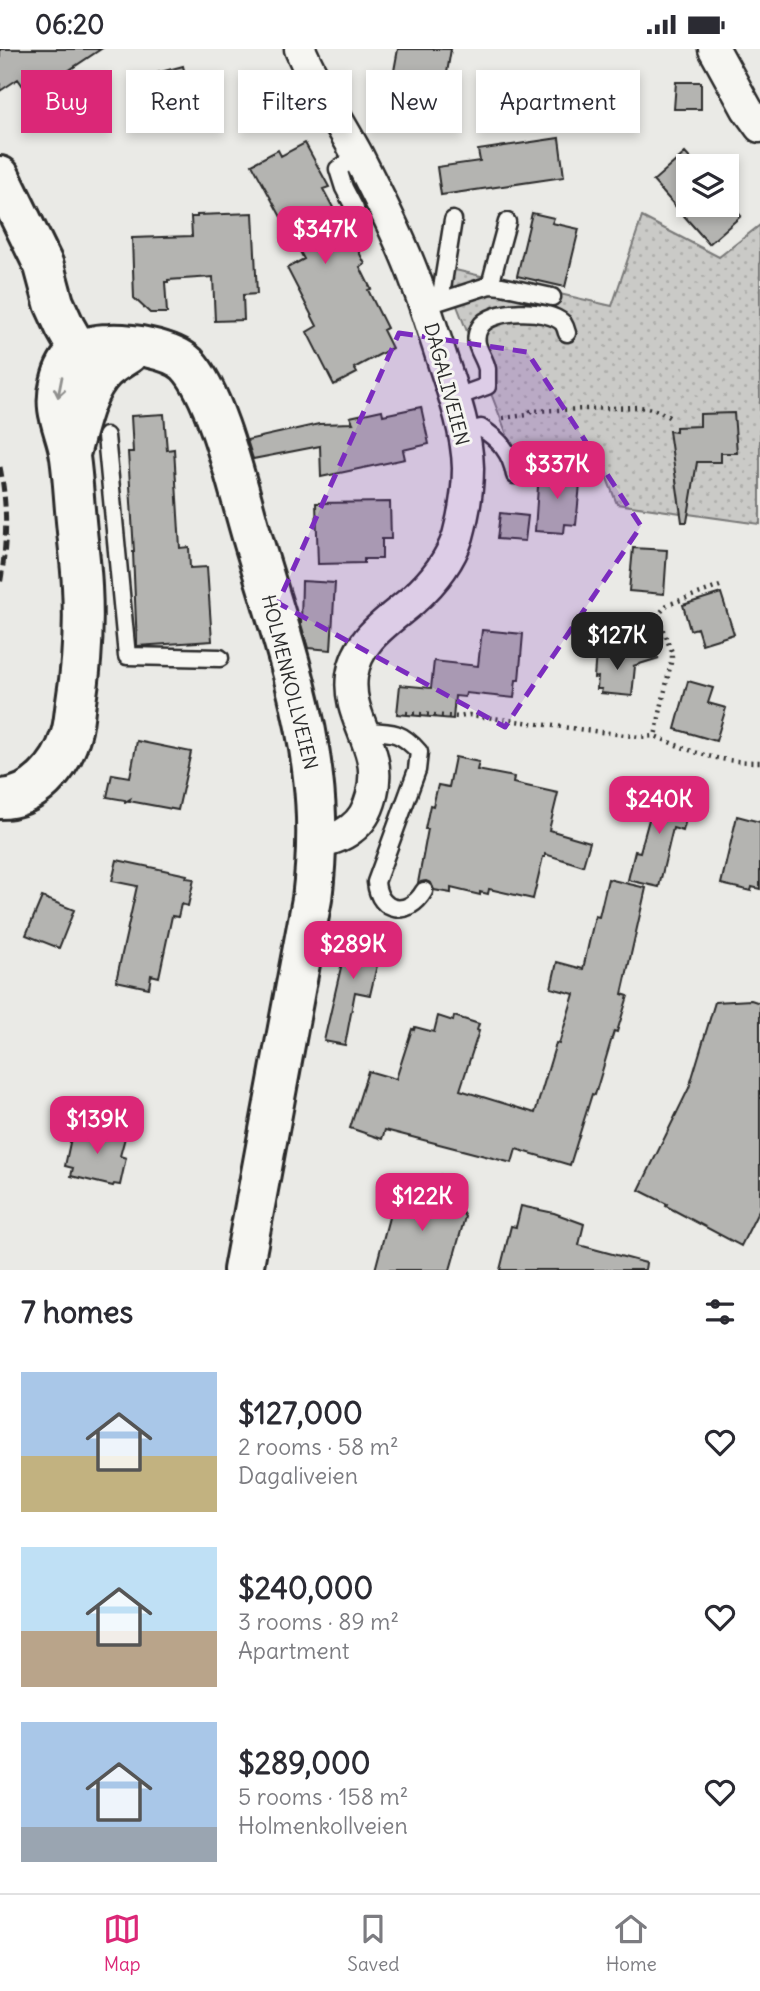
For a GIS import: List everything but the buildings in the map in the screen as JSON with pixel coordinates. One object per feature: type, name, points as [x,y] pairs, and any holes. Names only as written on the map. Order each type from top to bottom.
[{"type":"main road","points":[[0,176],[44,266],[74,292],[90,316],[107,352],[84,408],[70,454],[82,587],[80,675],[70,738],[58,764],[37,786],[20,795],[0,799]]},
{"type":"main road","name":"HOLMENKOLLVEIEN","points":[[107,352],[165,351],[186,363],[201,384],[219,428],[280,633],[302,716],[313,775],[317,843],[312,899],[243,1270]]},
{"type":"street","name":"DAGALIVEIEN","points":[[300,49],[433,304],[463,432],[468,467],[463,519],[448,558],[414,600],[382,624],[365,643],[352,672],[353,702],[373,758],[372,797],[362,818],[353,828],[339,837],[317,843]]},
{"type":"street","points":[[714,49],[731,82],[760,127]]},
{"type":"lane","points":[[328,228],[353,216],[355,209],[338,169],[358,156]]},
{"type":"lane","points":[[433,304],[453,219]]},
{"type":"lane","points":[[490,285],[506,222]]},
{"type":"lane","points":[[433,304],[490,285],[552,297]]},
{"type":"lane","points":[[454,398],[487,386],[486,367],[476,342],[479,328],[487,320],[530,311],[553,316],[564,324],[567,333]]},
{"type":"lane","points":[[463,432],[481,428],[496,439],[512,461],[515,475]]},
{"type":"lane","points":[[106,436],[127,656],[220,658]]},
{"type":"lane","points":[[76,520],[113,518]]},
{"type":"lane","points":[[363,731],[388,731],[408,739],[419,752],[417,770],[376,882],[382,901],[390,907],[409,907],[419,900],[424,891]]},
{"type":"path","points":[[494,419],[527,415],[531,411],[638,407],[663,412],[673,420]]},
{"type":"path","points":[[655,736],[672,658],[660,623],[660,613],[667,605],[720,586]]},
{"type":"path","points":[[410,713],[459,717],[469,715],[640,737],[655,736],[711,758],[734,762],[760,762]]},
{"type":"highlighted area","points":[[399,333],[527,352],[641,526],[505,727],[278,603]]},
{"type":"shaded area","points":[[642,217],[719,257],[760,225],[760,524],[617,504],[594,445],[511,445],[442,267],[612,306]]},
{"type":"railway","points":[[0,467],[6,526],[0,585]]}]
